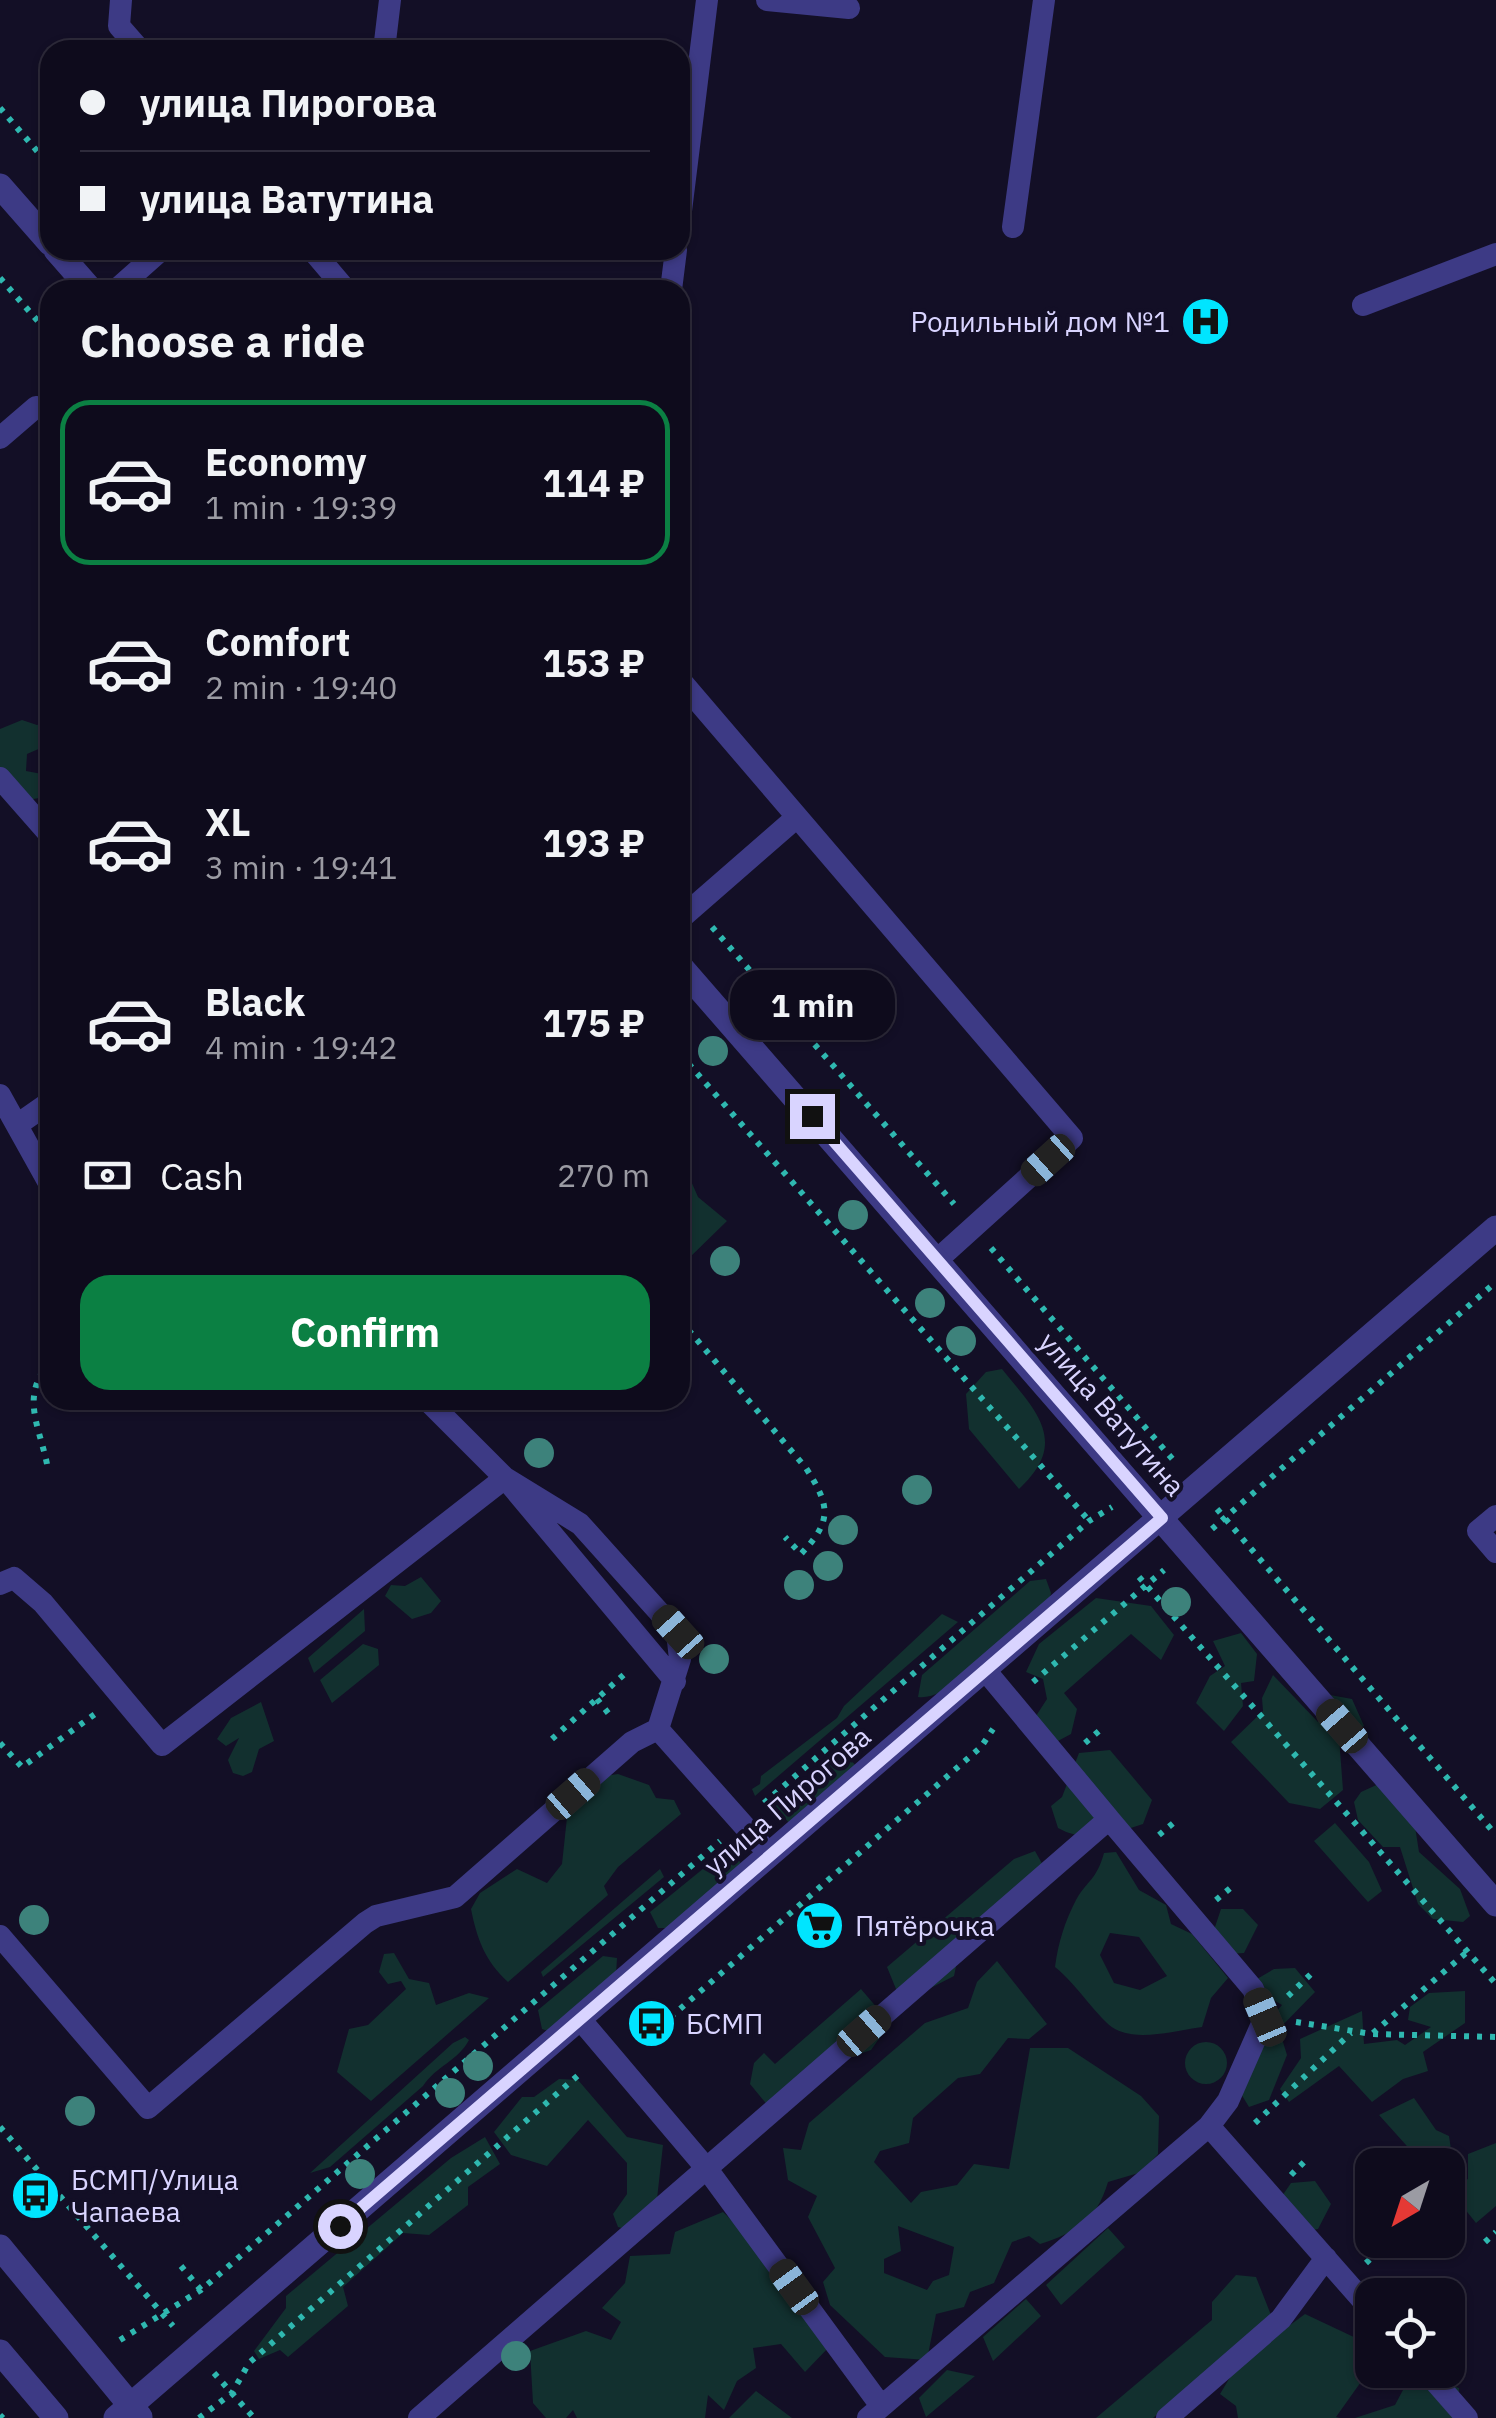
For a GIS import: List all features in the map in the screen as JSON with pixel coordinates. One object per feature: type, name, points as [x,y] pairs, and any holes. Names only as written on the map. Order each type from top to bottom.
[{"type":"street","points":[[0,186],[40,232]]},
{"type":"street","points":[[65,260],[82,280]]},
{"type":"street","name":"улица Ватутина","points":[[690,981],[938,1260],[1496,1904]]},
{"type":"street","name":"улица Пирогова","points":[[129,2414],[195,2350],[1496,1228]]},
{"type":"street","points":[[0,2247],[92,2358],[129,2414]]},
{"type":"street","points":[[0,2352],[56,2418]]},
{"type":"lane","points":[[121,0],[119,26],[131,40]]},
{"type":"lane","points":[[385,40],[390,0]]},
{"type":"lane","points":[[690,138],[707,0]]},
{"type":"lane","points":[[766,0],[849,8]]},
{"type":"lane","points":[[1013,227],[1044,0]]},
{"type":"lane","points":[[1363,305],[1496,254]]},
{"type":"lane","points":[[127,280],[150,260]]},
{"type":"lane","points":[[320,260],[338,280]]},
{"type":"lane","points":[[0,438],[36,406]]},
{"type":"lane","points":[[690,692],[1072,1138],[938,1260]]},
{"type":"lane","points":[[0,778],[40,824]]},
{"type":"lane","points":[[690,910],[797,817]]},
{"type":"lane","points":[[0,1096],[40,1167]]},
{"type":"lane","points":[[17,1125],[40,1109]]},
{"type":"lane","points":[[436,1410],[505,1478],[675,1681]]},
{"type":"lane","points":[[0,1936],[148,2108],[365,1923],[376,1916],[455,1897],[632,1742],[658,1729],[680,1659],[678,1632],[580,1524],[505,1478]]},
{"type":"lane","points":[[0,1584],[14,1578],[43,1604],[162,1745],[505,1478]]},
{"type":"lane","points":[[1496,1516],[1478,1531],[1496,1552]]},
{"type":"lane","points":[[580,2018],[706,2169],[874,2412],[1210,2126],[1228,2101],[1265,2017],[1253,1989],[985,1670]]},
{"type":"lane","points":[[658,1729],[770,1855]]},
{"type":"lane","points":[[432,2414],[1108,1819]]},
{"type":"lane","points":[[1210,2126],[1355,2291]]},
{"type":"lane","points":[[1167,2418],[1281,2319],[1326,2258]]},
{"type":"lane","points":[[1441,2388],[1468,2418]]},
{"type":"path","points":[[0,108],[40,154]]},
{"type":"path","points":[[0,278],[40,324]]},
{"type":"path","points":[[690,916],[974,1228],[1496,1834]]},
{"type":"path","points":[[690,1065],[1496,1984]]},
{"type":"path","points":[[199,2418],[232,2392],[249,2363],[981,1747],[1010,1701],[1496,1282]]},
{"type":"path","points":[[690,1332],[806,1468],[821,1493],[826,1515],[822,1532],[802,1554],[786,1536]]},
{"type":"path","points":[[40,1373],[32,1406],[47,1464]]},
{"type":"path","points":[[92,2358],[202,2290],[1089,1520],[1139,1491]]},
{"type":"path","points":[[552,1739],[631,1668],[619,1654]]},
{"type":"path","points":[[0,1743],[22,1767],[120,1696]]},
{"type":"path","points":[[1372,2034],[1467,1952]]},
{"type":"path","points":[[1265,2017],[1372,2034],[1496,2037]]},
{"type":"path","points":[[1228,2148],[1352,2032]]},
{"type":"path","points":[[0,2127],[254,2418]]},
{"type":"path","points":[[1485,2242],[1496,2232]]},
{"type":"path","points":[[181,2266],[202,2290]]},
{"type":"green space","points":[[22,720],[40,724],[40,748],[27,754],[26,771],[40,774],[39,798],[17,802],[0,770],[0,729]]},
{"type":"green space","points":[[690,1179],[698,1197],[727,1221],[690,1257]]},
{"type":"green space","points":[[1002,1369],[1036,1413],[1045,1441],[1043,1456],[1019,1489],[969,1429],[966,1394],[986,1372]]},
{"type":"green space","points":[[421,1577],[441,1601],[431,1613],[412,1619],[385,1596],[391,1585],[405,1586]]},
{"type":"green space","points":[[1046,1579],[1051,1593],[1047,1609],[966,1677],[948,1689],[918,1697],[922,1675],[1030,1581]]},
{"type":"green space","points":[[1096,1598],[1151,1606],[1174,1635],[1161,1660],[1131,1634],[1064,1693],[1077,1709],[1071,1734],[1056,1742],[1034,1719],[1047,1699],[1043,1679],[1026,1672],[1039,1644]]},
{"type":"green space","points":[[364,1609],[365,1631],[314,1673],[308,1658]]},
{"type":"green space","points":[[942,1614],[958,1622],[755,1796],[752,1789],[760,1784],[761,1776],[837,1718],[844,1706]]},
{"type":"green space","points":[[1241,1633],[1257,1654],[1254,1681],[1241,1683],[1243,1706],[1224,1731],[1196,1703],[1210,1676],[1225,1666],[1213,1641]]},
{"type":"green space","points":[[363,1644],[378,1649],[379,1665],[332,1703],[320,1680]]},
{"type":"green space","points":[[1273,1675],[1318,1722],[1330,1695],[1352,1699],[1364,1726],[1339,1737],[1343,1790],[1320,1809],[1289,1803],[1231,1742],[1263,1711],[1262,1698]]},
{"type":"green space","points":[[261,1702],[274,1741],[259,1749],[252,1772],[243,1776],[233,1773],[228,1760],[239,1738],[226,1746],[217,1739],[231,1718]]},
{"type":"green space","points":[[842,1750],[856,1766],[789,1823],[775,1806]]},
{"type":"green space","points":[[1110,1750],[1152,1800],[1143,1824],[1090,1836],[1058,1828],[1051,1806],[1062,1797],[1079,1753]]},
{"type":"green space","points":[[618,1774],[649,1785],[656,1798],[674,1800],[681,1814],[618,1867],[604,1886],[608,1895],[508,1982],[483,1949],[471,1909],[480,1893],[517,1869],[547,1883],[562,1864],[568,1808],[598,1777]]},
{"type":"green space","points":[[1383,1782],[1414,1820],[1419,1852],[1460,1889],[1470,1916],[1463,1922],[1433,1919],[1418,1904],[1400,1847],[1383,1847],[1358,1820],[1354,1802],[1361,1792]]},
{"type":"green space","points":[[1335,1823],[1369,1862],[1382,1891],[1368,1902],[1314,1841]]},
{"type":"green space","points":[[733,1851],[743,1867],[676,1928],[658,1928],[650,1912],[720,1855]]},
{"type":"green space","points":[[1035,1851],[1044,1867],[959,1952],[954,1976],[919,1994],[896,1989],[887,1967],[1014,1859]]},
{"type":"green space","points":[[1116,1852],[1139,1890],[1166,1905],[1171,1924],[1192,1934],[1228,1978],[1211,1998],[1202,2027],[1146,2035],[1115,2029],[1055,1967],[1068,1916],[1104,1853]],"holes":[[[1110,1933],[1139,1937],[1167,1976],[1140,1990],[1114,1983],[1100,1955]]]},
{"type":"green space","points":[[660,1869],[664,1877],[543,1977],[541,1972]]},
{"type":"green space","points":[[1221,1909],[1243,1909],[1258,1925],[1244,1953],[1229,1954],[1213,1933]]},
{"type":"green space","points":[[394,1953],[409,1979],[429,1983],[436,2005],[469,1993],[489,1998],[371,2101],[337,2072],[349,2029],[368,2025],[406,1989],[401,1981],[388,1984],[379,1972],[384,1954]]},
{"type":"green space","points":[[603,1956],[617,1958],[616,1975],[554,2033],[542,2029],[538,2010]]},
{"type":"green space","points":[[997,1961],[1047,2024],[1029,2039],[1008,2038],[980,2074],[958,2078],[913,2118],[909,2143],[880,2151],[874,2162],[911,2203],[921,2192],[957,2185],[974,2164],[1009,2169],[1030,2048],[1068,2048],[1141,2096],[1159,2116],[1158,2154],[1142,2172],[1108,2182],[1098,2206],[1074,2230],[1040,2244],[1029,2236],[1012,2242],[994,2283],[970,2292],[964,2307],[936,2314],[927,2360],[885,2357],[830,2305],[823,2282],[835,2268],[808,2217],[817,2196],[788,2180],[783,2148],[801,2150],[809,2123],[925,2023],[968,2008],[977,1982]],"holes":[[[898,2226],[954,2247],[949,2275],[933,2281],[927,2290],[884,2273],[884,2259],[901,2251]]]},
{"type":"green space","points":[[1295,1968],[1315,1992],[1279,2029],[1287,2055],[1269,2100],[1249,2107],[1232,2079],[1246,2046],[1282,2005],[1265,1995],[1257,1979],[1274,1969]]},
{"type":"green space","points":[[861,1989],[890,2023],[871,2050],[830,2064],[769,2107],[750,2084],[754,2063],[764,2053],[775,2064]]},
{"type":"green space","points":[[1465,1991],[1465,2023],[1423,2052],[1428,2071],[1403,2079],[1372,2102],[1339,2066],[1289,2102],[1280,2089],[1301,2058],[1300,2039],[1362,2011],[1364,2044],[1397,2040],[1405,2045],[1431,2027],[1408,2020],[1410,2007],[1429,1993]]},
{"type":"green space","points":[[465,2037],[469,2040],[464,2047],[423,2086],[330,2167],[310,2173],[453,2043]]},
{"type":"green space","points":[[1206,2042],[1221,2048],[1227,2063],[1221,2078],[1206,2084],[1191,2078],[1185,2063],[1191,2048]]},
{"type":"green space","points":[[559,2079],[578,2080],[627,2137],[663,2145],[655,2217],[640,2233],[618,2227],[613,2214],[627,2194],[627,2163],[588,2120],[547,2166],[511,2155],[494,2132],[522,2097],[534,2097]]},
{"type":"green space","points":[[1414,2098],[1436,2130],[1449,2136],[1451,2148],[1409,2148],[1379,2115]]},
{"type":"green space","points":[[485,2137],[500,2164],[468,2187],[468,2205],[429,2235],[403,2233],[343,2287],[348,2306],[288,2357],[280,2350],[259,2359],[254,2351],[286,2308],[286,2296],[451,2158]]},
{"type":"green space","points":[[1496,2143],[1496,2206],[1476,2223],[1465,2209],[1468,2154]]},
{"type":"green space","points":[[1315,2181],[1331,2204],[1318,2229],[1296,2233],[1280,2199],[1291,2183]]},
{"type":"green space","points":[[723,2212],[794,2280],[829,2347],[805,2372],[781,2344],[753,2348],[756,2368],[737,2381],[724,2410],[708,2395],[705,2418],[577,2418],[573,2410],[566,2418],[546,2418],[533,2403],[530,2351],[586,2331],[611,2340],[621,2322],[602,2308],[625,2283],[630,2256],[670,2254],[675,2232]]},
{"type":"green space","points":[[1108,2228],[1125,2247],[1061,2305],[1046,2285]]},
{"type":"green space","points":[[1236,2275],[1256,2277],[1271,2315],[1153,2418],[1096,2418],[1212,2320],[1212,2302]]},
{"type":"green space","points":[[1026,2299],[1041,2316],[993,2361],[983,2337]]},
{"type":"green space","points":[[1305,2314],[1355,2338],[1357,2388],[1336,2417],[1340,2418],[1238,2418],[1236,2406],[1220,2394],[1238,2364]]},
{"type":"green space","points":[[947,2370],[975,2376],[926,2417],[919,2398]]},
{"type":"green space","points":[[1404,2388],[1459,2388],[1458,2418],[1355,2418],[1395,2405]]},
{"type":"green space","points":[[756,2391],[792,2418],[729,2418]]},
{"type":"place","name":"Родильный дом №1","points":[[1205,322]]},
{"type":"place","name":"Пятёрочка","points":[[820,1926]]},
{"type":"place","name":"БСМП","points":[[651,2024]]},
{"type":"place","name":"БСМП/Улица Чапаева","points":[[36,2196]]},
{"type":"route","points":[[340,2226],[1162,1518],[812,1116]]}]
